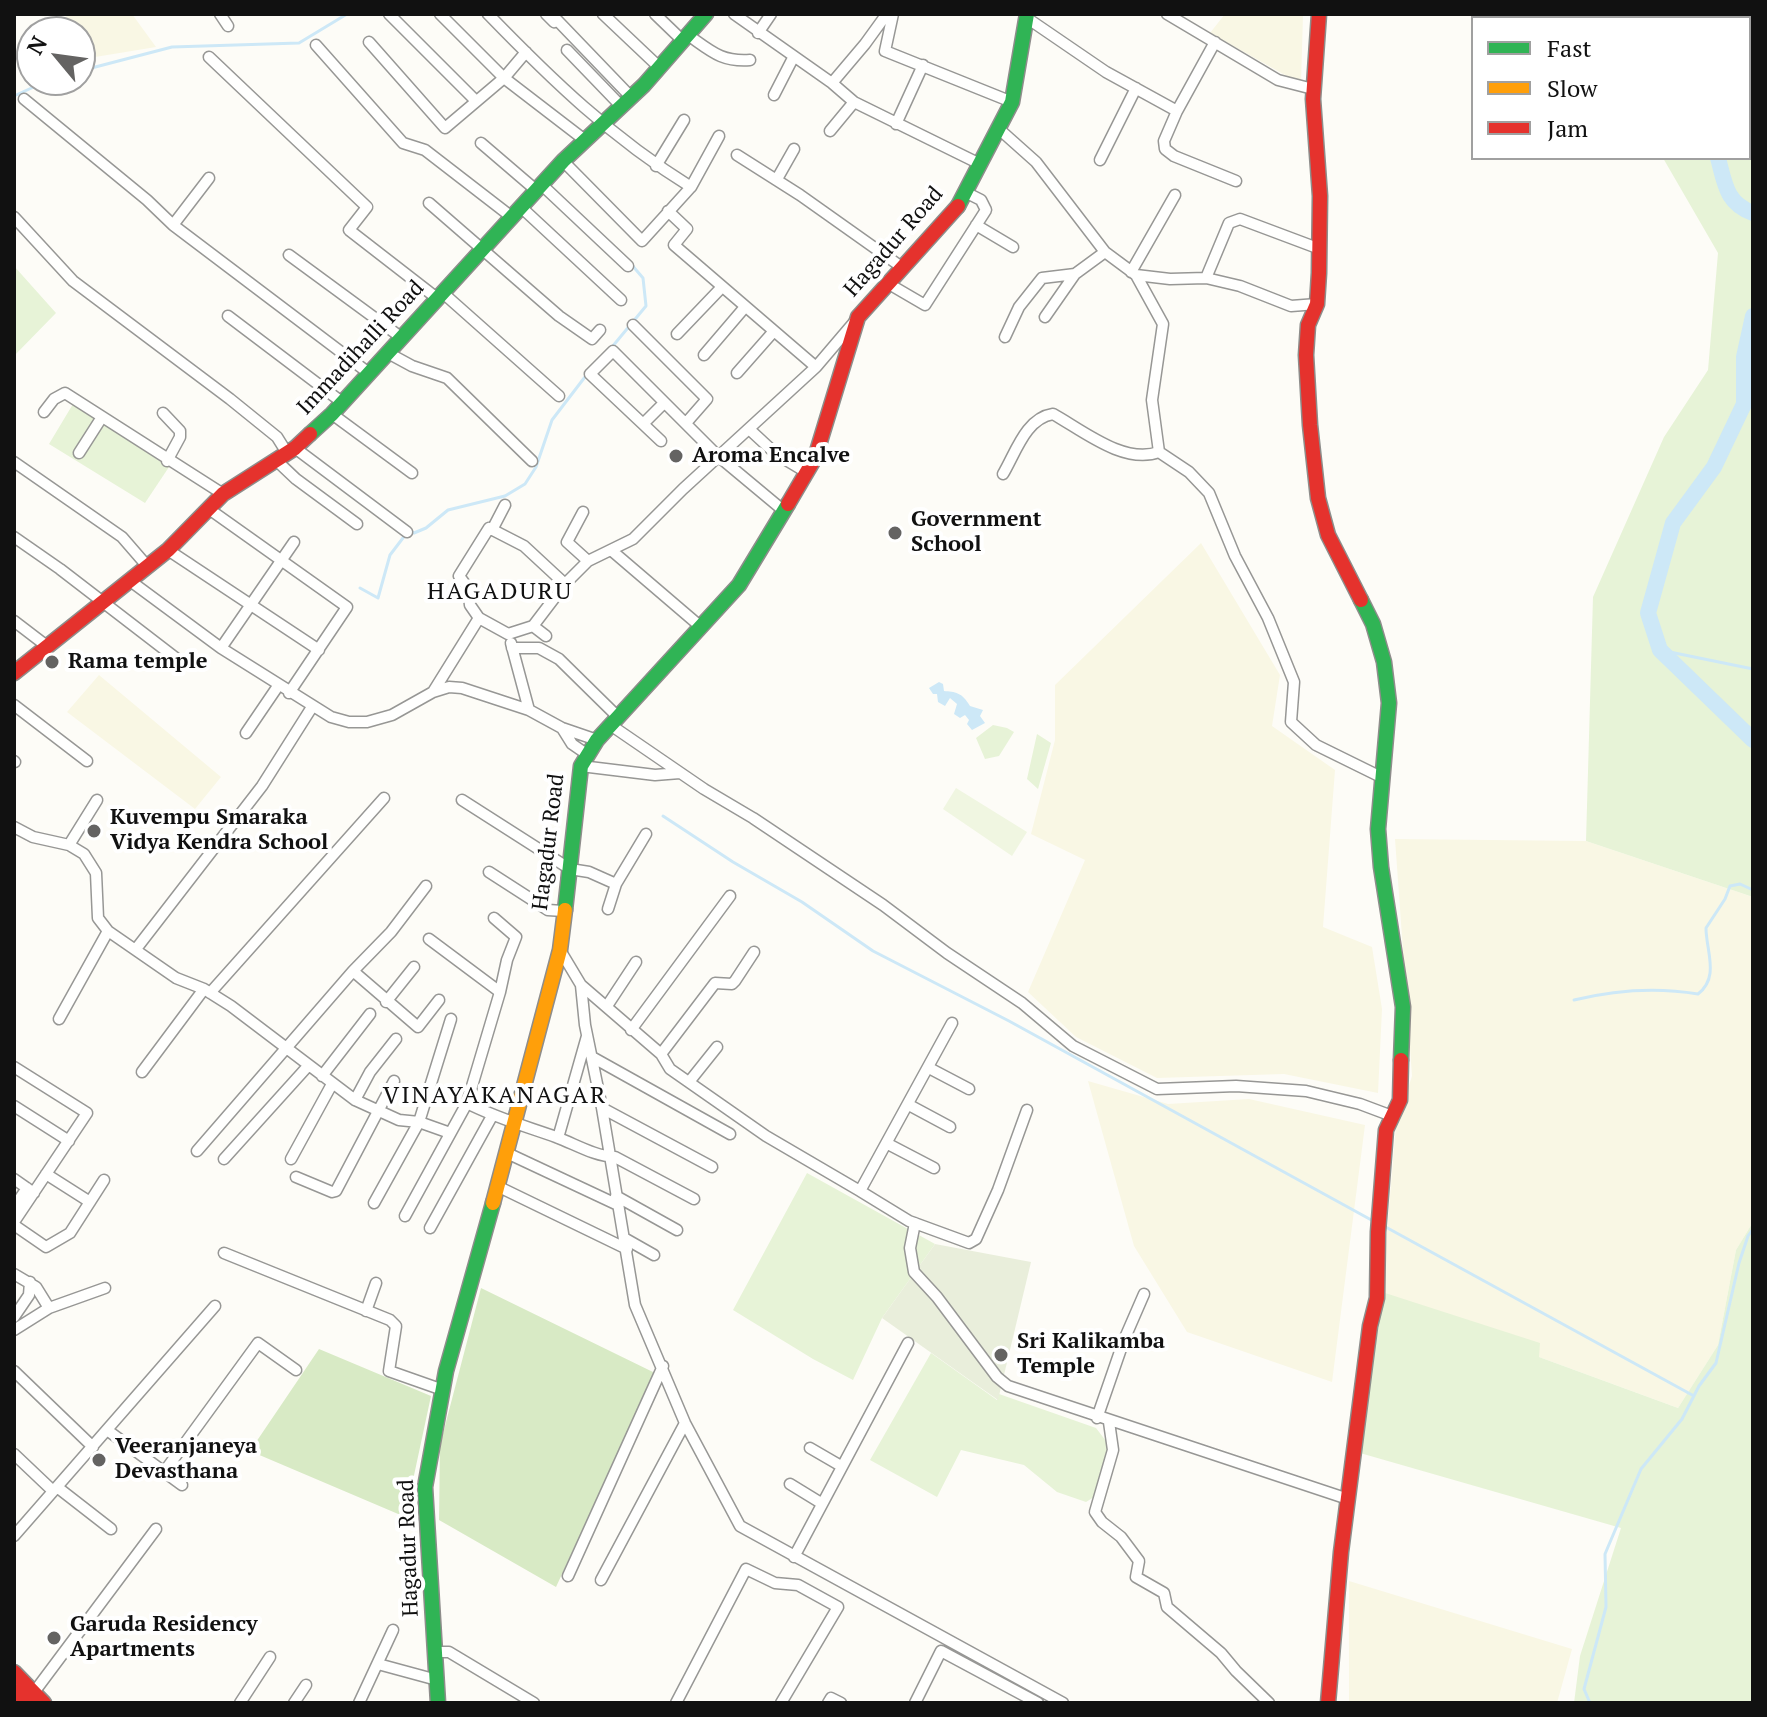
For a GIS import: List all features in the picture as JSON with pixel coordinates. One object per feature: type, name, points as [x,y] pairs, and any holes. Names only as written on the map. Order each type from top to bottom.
[{"type":"street","points":[[220,14],[228,26]]},
{"type":"street","points":[[389,14],[476,101]]},
{"type":"street","points":[[440,14],[504,78],[586,141]]},
{"type":"street","points":[[488,14],[602,125],[656,166],[691,187]]},
{"type":"street","points":[[546,14],[554,22],[557,20],[626,102]]},
{"type":"street","points":[[603,14],[659,67]]},
{"type":"street","points":[[655,14],[685,38],[720,57],[732,61],[750,60]]},
{"type":"street","name":"Immadihalli Road","points":[[14,673],[168,550],[223,494],[286,454],[332,414],[563,161],[626,102],[706,14]]},
{"type":"street","points":[[734,14],[854,102],[980,164]]},
{"type":"street","points":[[758,33],[771,14]]},
{"type":"street","points":[[832,83],[886,15],[893,14],[885,51],[1012,102]]},
{"type":"street","points":[[1167,14],[1278,80],[1313,89]]},
{"type":"street","points":[[1319,14],[1313,89],[1320,249],[1317,304],[1308,325],[1306,355],[1318,498],[1328,535],[1373,624],[1384,662],[1389,703],[1378,829],[1403,1007],[1400,1100],[1386,1130],[1377,1298],[1370,1326],[1348,1499],[1328,1703]]},
{"type":"street","points":[[1026,15],[1106,72],[1177,111]]},
{"type":"street","name":"Hagadur Road","points":[[438,1703],[425,1487],[443,1390],[560,950],[585,761],[597,740],[739,585],[784,511],[815,458],[858,317],[956,209],[999,129],[1012,102],[1026,15]]},
{"type":"street","points":[[369,42],[445,128],[504,78],[526,52]]},
{"type":"street","points":[[1215,42],[1177,111],[1164,141],[1165,149],[1174,156],[1236,181]]},
{"type":"street","points":[[316,45],[403,143],[425,150],[517,213],[621,300]]},
{"type":"street","points":[[567,50],[626,102]]},
{"type":"street","points":[[209,57],[367,207],[349,230],[440,296],[559,396]]},
{"type":"street","points":[[774,95],[793,58]]},
{"type":"street","points":[[896,124],[923,65]]},
{"type":"street","points":[[1100,160],[1136,88]]},
{"type":"street","points":[[24,99],[173,225],[370,374]]},
{"type":"street","points":[[830,131],[854,102]]},
{"type":"street","points":[[656,166],[684,120]]},
{"type":"street","points":[[999,129],[1036,162],[1105,252],[1133,274],[1163,324],[1152,400],[1159,452],[1189,472],[1209,493],[1235,556],[1268,618],[1294,682],[1291,722],[1316,745],[1381,777]]},
{"type":"street","points":[[563,161],[642,241],[691,187],[719,136]]},
{"type":"street","points":[[481,143],[540,188],[628,266]]},
{"type":"street","points":[[777,179],[794,149]]},
{"type":"street","points":[[737,155],[777,179],[903,268]]},
{"type":"street","points":[[173,225],[209,178]]},
{"type":"street","points":[[889,284],[925,305],[986,210],[981,200],[965,192]]},
{"type":"street","points":[[1133,274],[1175,195]]},
{"type":"street","points":[[429,203],[559,316],[592,339],[600,330]]},
{"type":"street","points":[[668,211],[687,229],[674,245],[816,367]]},
{"type":"street","points":[[14,217],[73,281],[277,437],[296,479],[357,524]]},
{"type":"street","points":[[1206,278],[1229,223],[1234,219],[1320,249]]},
{"type":"street","points":[[976,225],[1013,247]]},
{"type":"street","points":[[1045,317],[1075,274],[1105,252]]},
{"type":"street","points":[[289,255],[402,338]]},
{"type":"street","points":[[1005,337],[1019,307],[1042,278],[1075,274]]},
{"type":"street","points":[[1133,274],[1170,279],[1206,278],[1240,286],[1291,306],[1317,304]]},
{"type":"street","points":[[677,334],[722,287]]},
{"type":"street","points":[[704,355],[745,307]]},
{"type":"street","points":[[228,316],[343,403]]},
{"type":"street","points":[[508,634],[533,626],[565,584],[588,561],[633,539],[816,367],[858,317]]},
{"type":"street","points":[[633,325],[707,399],[686,423]]},
{"type":"street","points":[[737,373],[774,331]]},
{"type":"street","points":[[661,441],[590,374],[613,351],[718,456],[784,511]]},
{"type":"street","points":[[388,353],[412,366],[447,378],[532,461]]},
{"type":"street","points":[[44,412],[54,399],[65,393],[223,494]]},
{"type":"street","points":[[643,424],[664,403]]},
{"type":"street","points":[[163,413],[180,431],[167,461]]},
{"type":"street","points":[[332,414],[412,473]]},
{"type":"street","points":[[1003,474],[1032,422],[1041,415],[1053,414],[1130,454],[1148,456],[1159,452]]},
{"type":"street","points":[[79,453],[102,417]]},
{"type":"street","points":[[749,429],[776,454],[806,472]]},
{"type":"street","points":[[286,454],[407,532]]},
{"type":"street","points":[[14,462],[122,537],[148,567]]},
{"type":"street","points":[[492,530],[505,505]]},
{"type":"street","points":[[209,509],[347,607],[289,693]]},
{"type":"street","points":[[583,512],[567,542],[588,561]]},
{"type":"street","points":[[529,710],[508,634],[479,618],[470,605],[468,588],[459,576],[460,572],[489,528],[524,546],[565,584]]},
{"type":"street","points":[[14,537],[177,659]]},
{"type":"street","points":[[221,648],[294,542]]},
{"type":"street","points":[[168,550],[319,650]]},
{"type":"street","points":[[611,550],[701,627]]},
{"type":"street","points":[[129,580],[221,648],[331,717],[349,722],[367,722],[392,715],[433,692],[449,687],[462,688],[529,710],[562,728],[597,740]]},
{"type":"street","points":[[433,692],[479,618]]},
{"type":"street","points":[[14,621],[48,647]]},
{"type":"street","points":[[533,626],[546,636]]},
{"type":"street","points":[[512,648],[539,648],[559,659],[616,722],[680,773],[883,905],[1022,1003],[1073,1046],[1157,1089],[1236,1086],[1306,1091],[1360,1104],[1392,1116]]},
{"type":"street","points":[[246,733],[278,686]]},
{"type":"street","points":[[14,705],[87,761]]},
{"type":"street","points":[[136,949],[262,786],[312,707]]},
{"type":"street","points":[[562,728],[585,761],[655,775],[680,773]]},
{"type":"street","points":[[142,1072],[207,991],[384,798]]},
{"type":"street","points":[[69,845],[97,800]]},
{"type":"street","points":[[462,800],[570,869],[589,872],[616,884]]},
{"type":"street","points":[[14,827],[33,837],[69,845],[84,854],[96,873],[98,918],[108,931],[176,978],[207,991],[355,1100],[399,1120],[419,1122],[450,1133]]},
{"type":"street","points":[[608,909],[616,884],[646,834]]},
{"type":"street","points":[[489,872],[548,910],[563,911]]},
{"type":"street","points":[[197,1151],[353,971],[391,932],[426,886]]},
{"type":"street","points":[[631,1030],[730,896]]},
{"type":"street","points":[[405,1216],[467,1103],[516,937],[494,918]]},
{"type":"street","points":[[59,1019],[108,931]]},
{"type":"street","points":[[429,939],[500,992]]},
{"type":"street","points":[[560,950],[581,985],[661,1054],[670,1069],[766,1136],[860,1191],[915,1223],[969,1243],[976,1239],[998,1190],[1027,1110]]},
{"type":"street","points":[[661,1054],[715,983],[732,984],[754,952]]},
{"type":"street","points":[[607,1006],[636,962]]},
{"type":"street","points":[[386,1002],[414,967]]},
{"type":"street","points":[[353,971],[418,1027],[439,1000]]},
{"type":"street","points":[[581,985],[587,1035],[635,1305],[685,1423],[740,1526],[1063,1703]]},
{"type":"street","points":[[322,1076],[370,1014]]},
{"type":"street","points":[[374,1203],[419,1122],[451,1019]]},
{"type":"street","points":[[860,1191],[952,1023]]},
{"type":"street","points":[[558,1138],[587,1035]]},
{"type":"street","points":[[355,1100],[370,1072],[396,1039]]},
{"type":"street","points":[[689,1082],[717,1047]]},
{"type":"street","points":[[592,1057],[730,1134]]},
{"type":"street","points":[[224,1159],[308,1066]]},
{"type":"street","points":[[14,1067],[87,1113],[46,1174],[14,1207]]},
{"type":"street","points":[[929,1068],[969,1089]]},
{"type":"street","points":[[296,1177],[336,1191],[394,1081]]},
{"type":"street","points":[[291,1159],[332,1084]]},
{"type":"street","points":[[467,1103],[492,1116],[615,1157],[694,1199]]},
{"type":"street","points":[[909,1105],[950,1127]]},
{"type":"street","points":[[14,1106],[69,1141]]},
{"type":"street","points":[[602,1108],[712,1167]]},
{"type":"street","points":[[430,1228],[492,1116]]},
{"type":"street","points":[[888,1144],[934,1168]]},
{"type":"street","points":[[507,1153],[677,1230]]},
{"type":"street","points":[[46,1174],[90,1202]]},
{"type":"street","points":[[14,1179],[30,1190]]},
{"type":"street","points":[[30,1190],[14,1224],[46,1247],[70,1233],[104,1180]]},
{"type":"street","points":[[497,1186],[654,1255]]},
{"type":"street","points":[[915,1223],[910,1248],[914,1272],[937,1297],[997,1377],[1008,1386],[1348,1499]]},
{"type":"street","points":[[224,1253],[390,1320],[396,1326],[389,1371],[443,1390]]},
{"type":"street","points":[[14,1274],[30,1282],[49,1308]]},
{"type":"street","points":[[15,1324],[29,1295],[30,1282]]},
{"type":"street","points":[[366,1311],[376,1283]]},
{"type":"street","points":[[15,1324],[105,1288]]},
{"type":"street","points":[[1097,1418],[1144,1294]]},
{"type":"street","points":[[14,1536],[215,1306]]},
{"type":"street","points":[[164,1472],[258,1343],[296,1370]]},
{"type":"street","points":[[794,1557],[908,1343]]},
{"type":"street","points":[[568,1576],[663,1366]]},
{"type":"street","points":[[14,1371],[93,1447]]},
{"type":"street","points":[[1109,1422],[1113,1450],[1095,1512],[1121,1537],[1139,1561],[1136,1577],[1164,1593],[1167,1607],[1221,1653],[1269,1703]]},
{"type":"street","points":[[601,1580],[685,1423]]},
{"type":"street","points":[[107,1430],[182,1485]]},
{"type":"street","points":[[810,1448],[841,1466]]},
{"type":"street","points":[[14,1454],[55,1489],[111,1529]]},
{"type":"street","points":[[790,1484],[821,1503]]},
{"type":"street","points":[[32,1700],[156,1529]]},
{"type":"street","points":[[676,1703],[746,1569],[775,1583],[798,1585],[838,1607],[781,1703]]},
{"type":"street","points":[[359,1703],[393,1630]]},
{"type":"street","points":[[915,1703],[941,1651],[1038,1703]]},
{"type":"street","points":[[435,1652],[449,1652],[534,1703]]},
{"type":"street","points":[[240,1703],[270,1657]]},
{"type":"street","points":[[378,1664],[437,1680]]},
{"type":"street","points":[[14,1672],[32,1700]]},
{"type":"street","points":[[294,1703],[306,1685]]},
{"type":"street","points":[[14,1691],[32,1700]]},
{"type":"street","points":[[828,1703],[831,1698],[841,1703]]},
{"type":"shaded area","points":[[132,14],[156,47],[96,57],[96,16],[66,16]]},
{"type":"shaded area","points":[[1225,14],[1303,15],[1301,84],[1210,33]]},
{"type":"shaded area","points":[[1201,543],[1280,675],[1272,726],[1335,770],[1323,927],[1372,947],[1382,1009],[1378,1093],[1284,1074],[1157,1078],[1076,1037],[1028,992],[1085,860],[1031,834],[1055,740],[1055,685]]},
{"type":"shaded area","points":[[99,675],[221,777],[195,809],[67,712]]},
{"type":"shaded area","points":[[1395,839],[1586,841],[1753,897],[1753,1222],[1736,1250],[1718,1345],[1678,1408],[1539,1357],[1382,1292],[1396,1125],[1412,1076]]},
{"type":"shaded area","points":[[1088,1081],[1168,1104],[1249,1099],[1365,1125],[1332,1382],[1187,1332],[1134,1246]]},
{"type":"shaded area","points":[[1349,1581],[1572,1649],[1557,1703],[1349,1703]]},
{"type":"green space","points":[[1753,14],[1753,897],[1586,841],[1593,597],[1664,437],[1708,370],[1718,253],[1664,160],[1751,160],[1751,16],[1649,16]]},
{"type":"green space","points":[[14,266],[56,313],[14,356]]},
{"type":"green space","points":[[73,404],[169,467],[145,503],[49,444]]},
{"type":"green space","points":[[993,725],[1014,732],[999,756],[985,759],[976,738]]},
{"type":"green space","points":[[1037,734],[1051,743],[1038,789],[1027,779]]},
{"type":"green space","points":[[956,788],[1027,832],[1012,856],[943,809]]},
{"type":"green space","points":[[807,1173],[935,1244],[882,1318],[853,1380],[733,1310]]},
{"type":"green space","points":[[1753,1222],[1753,1703],[1574,1703],[1580,1656],[1621,1528],[1360,1453],[1382,1292],[1540,1343],[1539,1357],[1678,1408],[1718,1345],[1736,1250]]},
{"type":"green space","points":[[935,1244],[1031,1262],[998,1400],[882,1318]]},
{"type":"green space","points":[[481,1288],[655,1373],[556,1587],[439,1520],[440,1445]]},
{"type":"green space","points":[[319,1349],[431,1396],[413,1480],[417,1522],[250,1451]]},
{"type":"green space","points":[[931,1353],[997,1400],[999,1394],[1096,1428],[1109,1445],[1094,1497],[1086,1502],[1057,1492],[1024,1465],[961,1450],[937,1497],[870,1460]]},
{"type":"water","points":[[939,682],[943,684],[944,691],[958,694],[970,706],[983,710],[980,716],[985,723],[972,730],[965,715],[960,718],[954,714],[957,704],[950,698],[945,706],[938,702],[937,694],[929,688]]},
{"type":"waterway","points":[[96,67],[172,47],[299,43],[347,14]]},
{"type":"waterway","points":[[1719,160],[1732,198],[1753,213]]},
{"type":"waterway","points":[[612,347],[646,306],[643,278],[631,264]]},
{"type":"waterway","points":[[1753,316],[1744,357],[1744,404],[1714,467],[1673,523],[1648,613],[1660,650],[1753,740]]},
{"type":"waterway","points":[[411,532],[426,528],[448,510],[505,496],[525,484],[536,467],[552,420],[588,373]]},
{"type":"waterway","points":[[360,588],[378,598],[390,555],[406,534]]},
{"type":"waterway","points":[[1660,650],[1753,669]]},
{"type":"waterway","points":[[663,816],[802,902],[873,951],[1009,1021],[1375,1222]]},
{"type":"waterway","points":[[1574,1000],[1636,991],[1698,994],[1709,980],[1710,972],[1706,928],[1730,886],[1740,884],[1753,890]]},
{"type":"waterway","points":[[1382,1225],[1694,1396]]},
{"type":"waterway","points":[[1590,1703],[1584,1689],[1606,1607],[1605,1554],[1641,1469],[1682,1419],[1699,1386],[1716,1363],[1739,1263],[1753,1229]]},
{"type":"traffic: fast","points":[[310,434],[332,414],[563,161],[644,85],[706,14]]},
{"type":"traffic: fast","points":[[958,206],[1012,102],[1027,14]]},
{"type":"traffic: fast","points":[[565,910],[581,766],[597,740],[739,585],[788,504]]},
{"type":"traffic: fast","points":[[1361,600],[1373,624],[1384,662],[1389,703],[1378,829],[1403,1007],[1401,1060]]},
{"type":"traffic: fast","points":[[438,1703],[425,1487],[446,1371],[493,1203]]},
{"type":"traffic: slow","points":[[493,1203],[560,950],[565,910]]},
{"type":"traffic: jam","points":[[1319,14],[1313,99],[1320,196],[1319,273],[1317,304],[1308,325],[1306,355],[1310,425],[1318,498],[1328,535],[1361,600]]},
{"type":"traffic: jam","points":[[788,504],[815,458],[858,317],[958,206]]},
{"type":"traffic: jam","points":[[14,673],[168,550],[223,494],[295,448],[310,434]]},
{"type":"traffic: jam","points":[[1328,1703],[1341,1552],[1370,1326],[1377,1298],[1378,1232],[1386,1130],[1400,1100],[1401,1060]]},
{"type":"traffic: jam","points":[[14,1672],[44,1703]]},
{"type":"traffic: jam","points":[[14,1691],[26,1703]]},
{"type":"place","name":"Aroma Encalve","points":[[676,456]]},
{"type":"place","name":"Government School","points":[[895,533]]},
{"type":"place","name":"Rama temple","points":[[52,662]]},
{"type":"place","name":"Kuvempu Smaraka Vidya Kendra School","points":[[94,831]]},
{"type":"place","name":"Sri Kalikamba Temple","points":[[1001,1355]]},
{"type":"place","name":"Veeranjaneya Devasthana","points":[[99,1460]]},
{"type":"place","name":"Garuda Residency Apartments","points":[[54,1638]]},
{"type":"district","name":"HAGADURU","points":[[500,592]]},
{"type":"district","name":"VINAYAKANAGAR","points":[[495,1096]]}]
